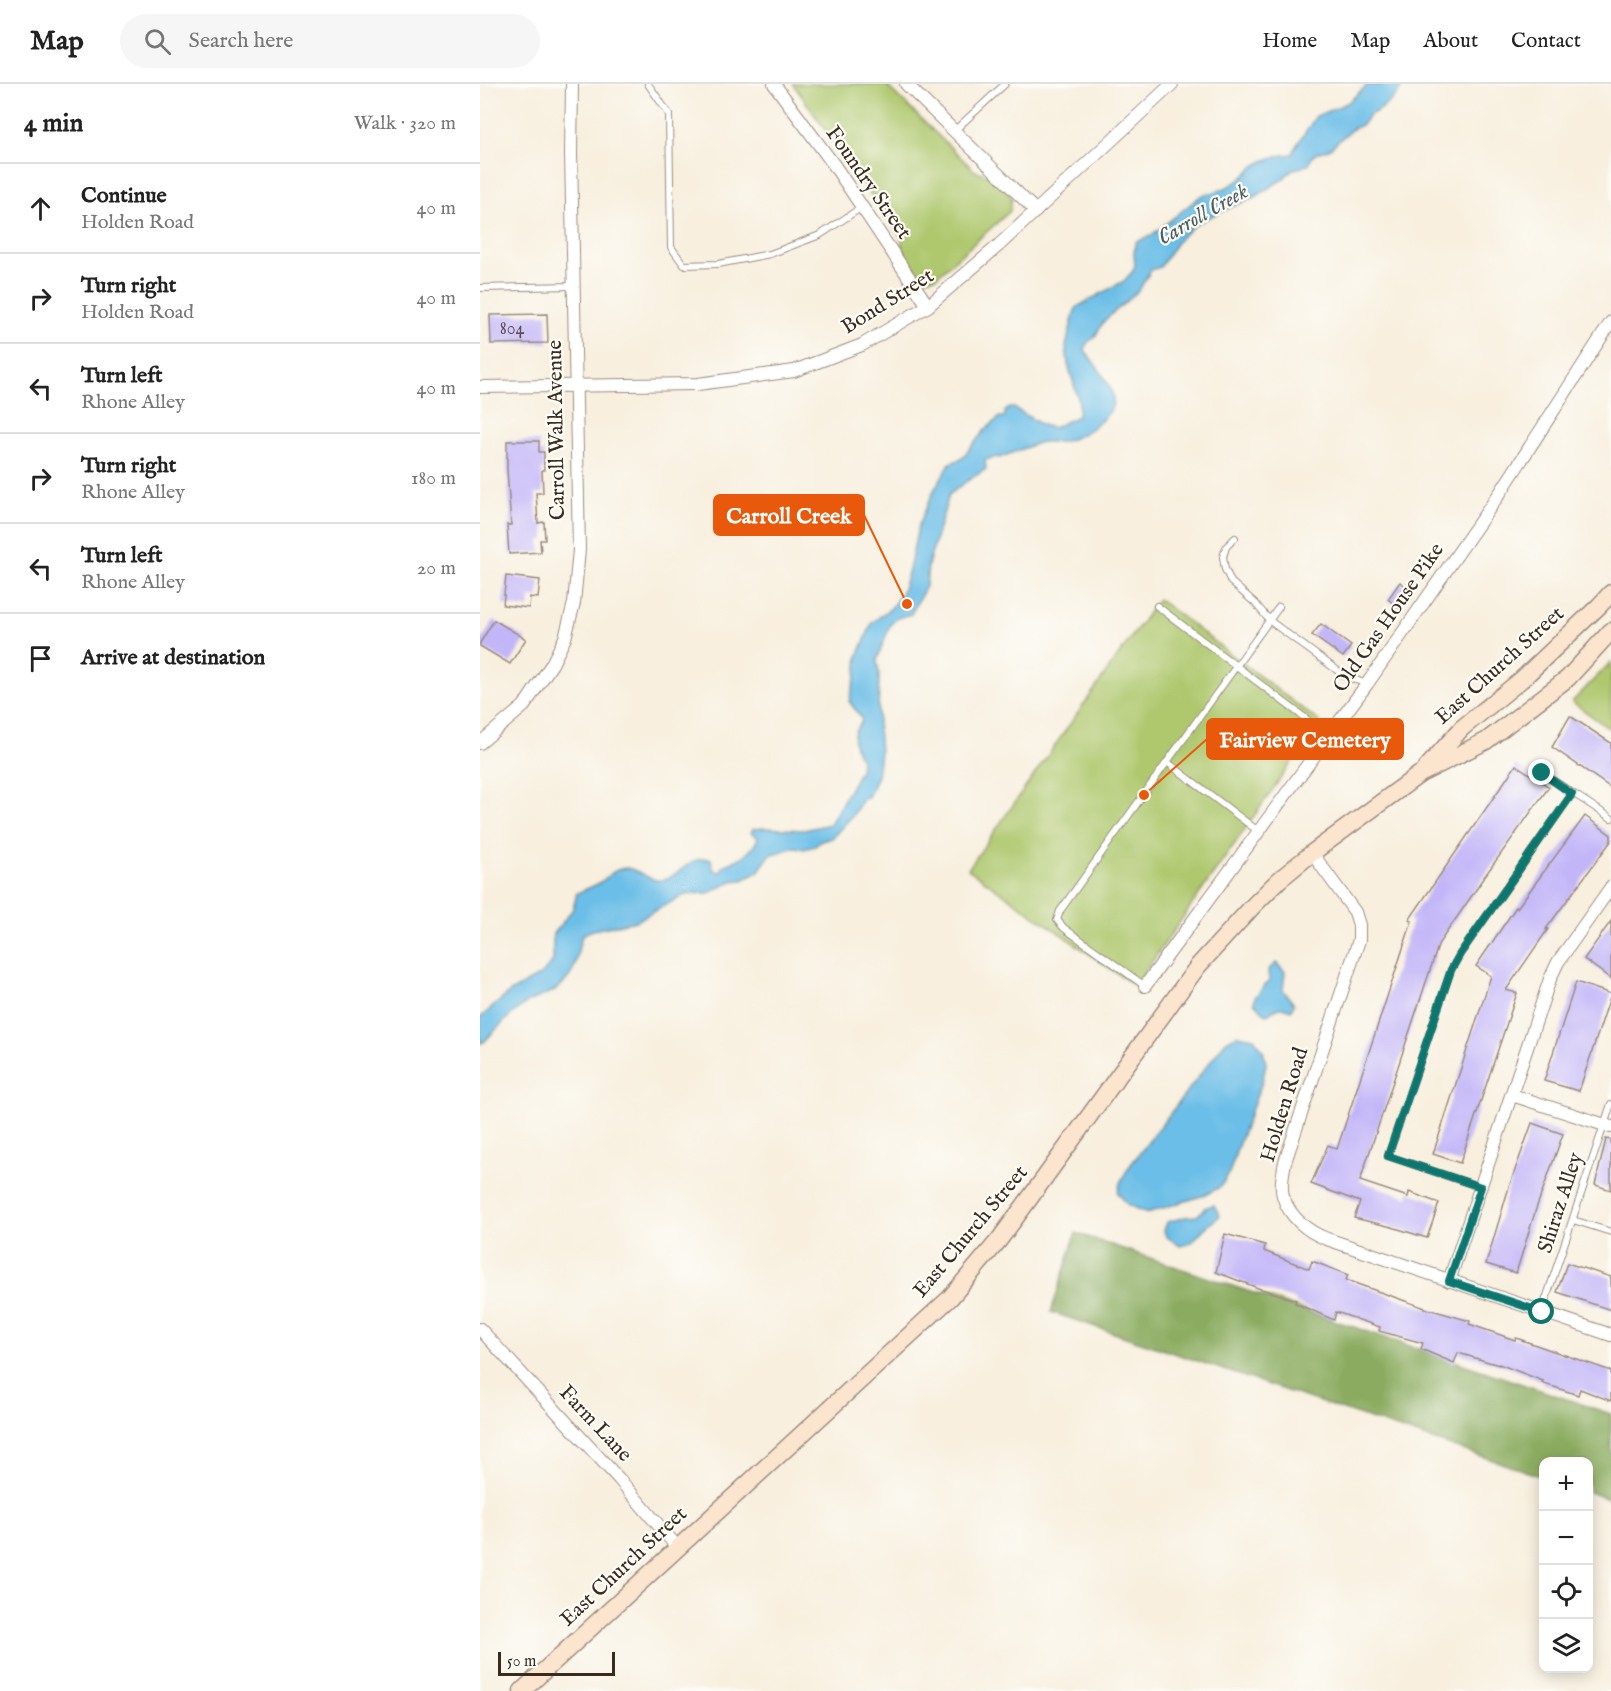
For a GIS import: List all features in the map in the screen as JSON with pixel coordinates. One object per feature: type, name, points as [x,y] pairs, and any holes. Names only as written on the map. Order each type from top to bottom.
[{"type":"main road","name":"East Church Street","points":[[1420,774],[1462,728],[1521,680],[1611,593]]},
{"type":"main road","name":"East Church Street","points":[[522,1691],[950,1298],[999,1240],[1198,966],[1279,880],[1420,774],[1486,741],[1568,678],[1611,631]]},
{"type":"street","name":"Carroll Walk Avenue","points":[[480,743],[524,706],[552,664],[565,638],[574,603],[579,550],[571,153],[572,84]]},
{"type":"street","name":"Foundry Street","points":[[774,84],[834,165],[928,306]]},
{"type":"street","points":[[906,84],[1036,211]]},
{"type":"street","name":"Bond Street","points":[[480,387],[698,384],[794,371],[862,345],[928,306],[998,246],[1172,84]]},
{"type":"street","name":"Old Gas House Pike","points":[[1145,986],[1367,684],[1500,493],[1611,322]]},
{"type":"street","name":"Holden Road","points":[[1312,853],[1355,912],[1359,926],[1359,940],[1285,1162],[1282,1181],[1283,1196],[1292,1213],[1303,1226],[1314,1234],[1611,1335]]},
{"type":"street","points":[[1449,1281],[1550,979],[1558,962],[1611,887]]},
{"type":"street","points":[[1512,1095],[1607,1126]]},
{"type":"street","name":"Farm Lane","points":[[480,1329],[619,1479],[678,1548]]},
{"type":"lane","points":[[648,84],[669,114],[671,247],[684,265],[718,264],[770,254],[820,235],[862,207]]},
{"type":"lane","points":[[954,131],[1005,84]]},
{"type":"lane","points":[[480,288],[574,286]]},
{"type":"lane","points":[[1234,538],[1226,547],[1222,557],[1231,582],[1256,603],[1270,621],[1345,676],[1367,684]]},
{"type":"lane","points":[[1157,606],[1313,724]]},
{"type":"lane","points":[[1145,986],[1064,928],[1057,920],[1060,912],[1279,607]]},
{"type":"lane","points":[[1167,762],[1258,831]]},
{"type":"lane","points":[[1542,773],[1611,818]]},
{"type":"lane","points":[[1481,1187],[1388,1156],[1451,970],[1572,794]]},
{"type":"lane","name":"Shiraz Alley","points":[[1542,1312],[1607,1126],[1611,1104]]},
{"type":"lane","points":[[1573,1220],[1611,1232]]},
{"type":"green space","points":[[793,84],[885,84],[975,171],[989,175],[1012,197],[1010,211],[936,277],[922,279],[904,253],[901,237]]},
{"type":"green space","points":[[1158,599],[1320,722],[1135,986],[968,869]]},
{"type":"green space","points":[[1611,662],[1611,730],[1572,702]]},
{"type":"green space","points":[[1076,1233],[1611,1414],[1611,1500],[1593,1493],[1593,1457],[1539,1457],[1539,1476],[1051,1312]]},
{"type":"water","points":[[1369,84],[1403,84],[1397,95],[1381,109],[1368,116],[1363,124],[1351,130],[1329,149],[1317,153],[1309,164],[1293,169],[1283,179],[1255,197],[1197,223],[1180,238],[1160,267],[1151,270],[1139,290],[1104,321],[1094,338],[1087,343],[1085,350],[1105,379],[1113,397],[1113,405],[1103,420],[1086,432],[1068,440],[1041,442],[999,458],[985,460],[986,469],[949,495],[928,565],[926,586],[911,614],[897,618],[890,625],[877,660],[880,752],[877,776],[868,797],[864,797],[853,815],[832,838],[821,841],[815,846],[804,849],[795,847],[770,855],[758,872],[743,880],[732,881],[709,893],[686,894],[636,921],[583,934],[569,977],[552,992],[522,1006],[484,1042],[480,1043],[480,1018],[510,992],[542,974],[553,961],[553,935],[573,909],[577,893],[623,868],[661,880],[672,876],[692,862],[704,858],[711,859],[713,869],[720,873],[723,866],[739,859],[753,848],[758,837],[751,833],[753,829],[804,830],[830,824],[860,770],[861,759],[856,750],[854,738],[862,719],[849,701],[858,656],[872,623],[892,607],[902,592],[918,527],[934,490],[950,463],[961,459],[985,430],[1000,417],[1005,417],[1005,411],[1010,408],[1014,408],[1042,425],[1053,428],[1078,416],[1079,402],[1068,364],[1066,346],[1077,307],[1124,281],[1135,265],[1136,242],[1149,237],[1202,195],[1233,184],[1265,160],[1293,154],[1316,116],[1347,103]]},
{"type":"water","points":[[1276,963],[1285,972],[1283,990],[1294,1004],[1291,1010],[1280,1008],[1266,1014],[1254,1003],[1255,997],[1269,981],[1268,970]]},
{"type":"water","points":[[1237,1035],[1254,1038],[1263,1050],[1266,1064],[1262,1082],[1229,1174],[1220,1187],[1205,1195],[1147,1213],[1128,1205],[1118,1193],[1120,1183],[1129,1167],[1226,1041]]},
{"type":"water","points":[[1214,1205],[1220,1216],[1191,1242],[1180,1246],[1166,1236],[1164,1231],[1167,1222],[1197,1216],[1205,1210],[1204,1208]]},
{"type":"building","points":[[547,314],[548,343],[491,344],[490,315]]},
{"type":"building","points":[[507,441],[539,441],[539,452],[544,452],[543,493],[536,493],[538,523],[544,522],[545,540],[540,540],[541,552],[509,554],[507,525],[511,525]]},
{"type":"building","points":[[506,576],[540,580],[538,598],[530,597],[529,608],[503,605]]},
{"type":"building","points":[[1400,582],[1412,591],[1399,608],[1388,599]]},
{"type":"building","points":[[494,620],[526,639],[510,664],[480,646]]},
{"type":"building","points":[[1321,624],[1351,646],[1343,657],[1312,635]]},
{"type":"building","points":[[1570,716],[1611,743],[1611,788],[1552,747]]},
{"type":"building","points":[[1516,765],[1549,787],[1439,943],[1360,1181],[1408,1197],[1409,1192],[1439,1203],[1427,1238],[1354,1218],[1360,1202],[1311,1184],[1328,1145],[1337,1149],[1412,921],[1409,920]]},
{"type":"building","points":[[1585,816],[1611,835],[1611,841],[1546,929],[1548,929],[1506,990],[1517,993],[1460,1163],[1433,1154],[1491,976],[1476,966],[1516,907]]},
{"type":"building","points":[[1611,921],[1611,979],[1584,959]]},
{"type":"building","points":[[1576,982],[1611,994],[1579,1091],[1544,1081]]},
{"type":"building","points":[[1532,1123],[1563,1134],[1516,1273],[1486,1264],[1509,1187]]},
{"type":"building","points":[[1606,1139],[1611,1140],[1611,1190],[1595,1185]]},
{"type":"building","points":[[1225,1234],[1265,1245],[1264,1251],[1309,1269],[1312,1261],[1348,1275],[1346,1280],[1470,1321],[1469,1324],[1515,1340],[1516,1338],[1611,1371],[1611,1401],[1580,1389],[1578,1395],[1542,1383],[1543,1381],[1499,1364],[1458,1353],[1454,1363],[1421,1349],[1423,1343],[1379,1331],[1380,1327],[1336,1312],[1334,1320],[1295,1303],[1296,1300],[1216,1272]]},
{"type":"building","points":[[1567,1263],[1611,1277],[1611,1310],[1557,1292]]},
{"type":"place","name":"Carroll Creek","points":[[907,604]]},
{"type":"place","name":"Fairview Cemetery","points":[[1144,795]]},
{"type":"route","points":[[1542,773],[1572,794],[1451,970],[1388,1156],[1481,1187],[1449,1281],[1542,1312]]}]
